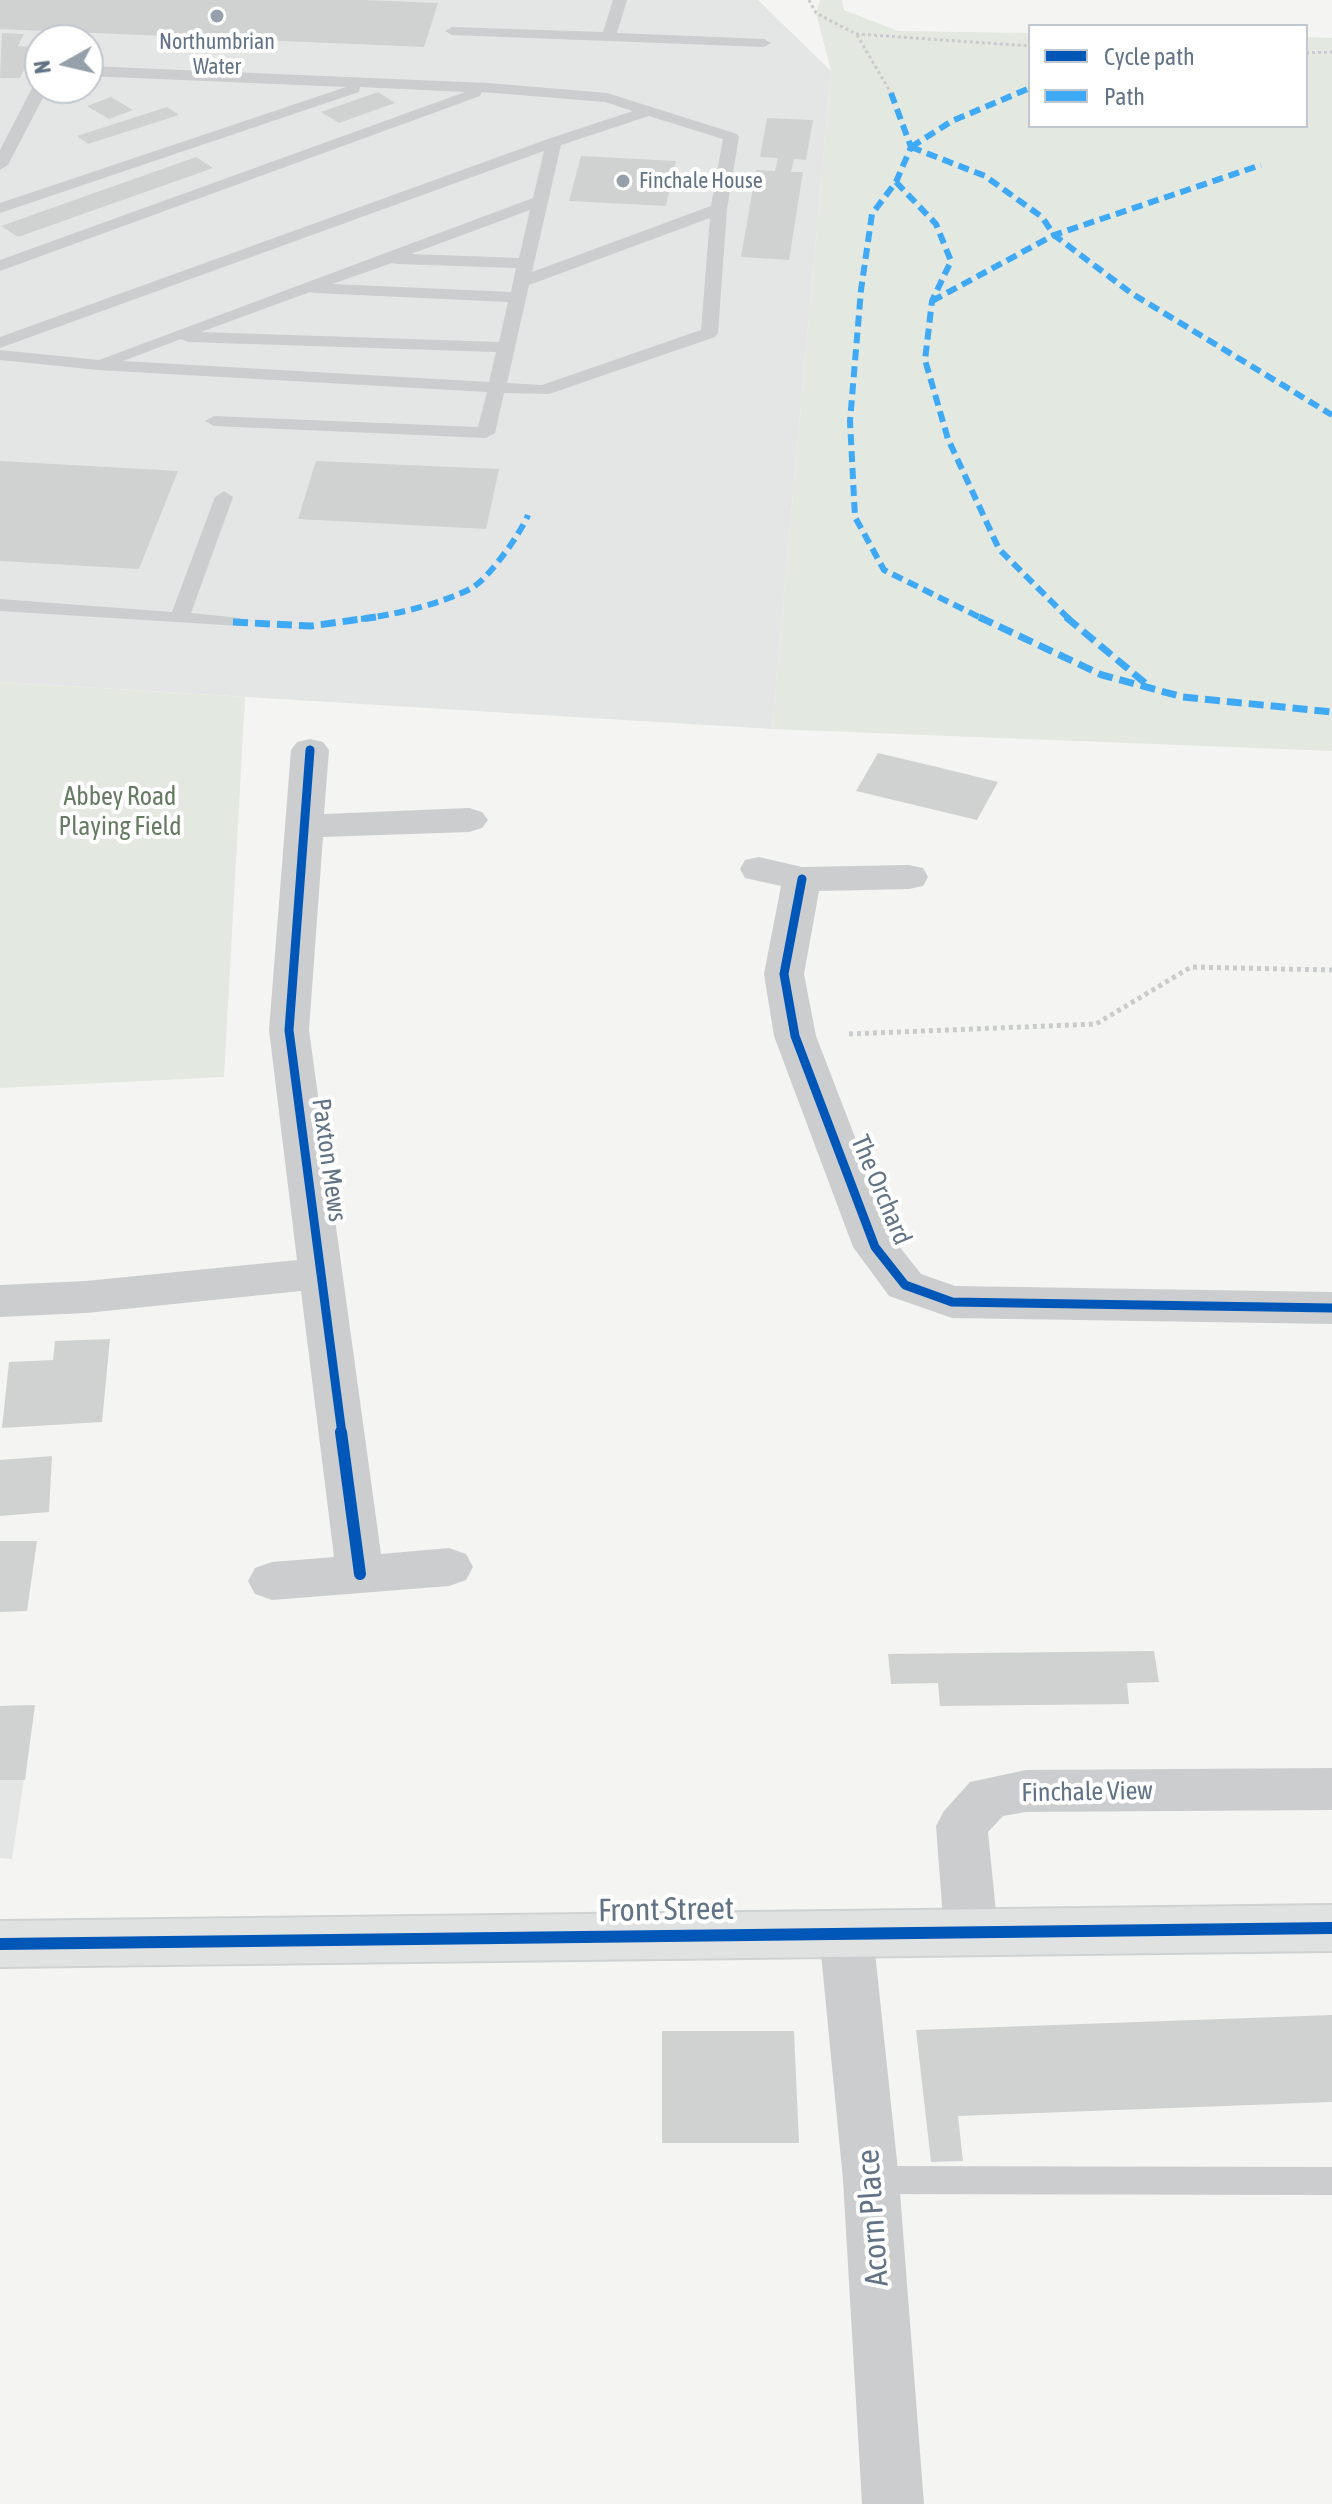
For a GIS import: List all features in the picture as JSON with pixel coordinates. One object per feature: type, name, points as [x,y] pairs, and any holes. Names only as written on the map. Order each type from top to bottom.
[{"type":"street","name":"Paxton Mews","points":[[310,750],[289,1030],[360,1574]]},
{"type":"street","points":[[306,826],[469,820]]},
{"type":"street","points":[[759,869],[802,879],[909,877]]},
{"type":"street","name":"The Orchard","points":[[802,879],[784,974],[795,1036],[875,1247],[905,1285],[952,1302],[1332,1308]]},
{"type":"street","points":[[0,1301],[86,1297],[322,1273]]},
{"type":"street","points":[[272,1581],[449,1567]]},
{"type":"street","name":"Finchale View","points":[[971,1932],[962,1826],[988,1797],[1026,1791],[1332,1789]]},
{"type":"street","name":"Front Street","points":[[0,1944],[1332,1928]]},
{"type":"street","name":"Acorn Place","points":[[846,1933],[871,2180],[893,2504]]},
{"type":"lane","points":[[609,36],[620,0]]},
{"type":"lane","points":[[452,31],[764,43]]},
{"type":"lane","points":[[0,355],[98,365],[543,390],[709,333],[719,209],[731,137],[607,98],[488,88],[104,72]]},
{"type":"lane","points":[[0,208],[370,83]]},
{"type":"lane","points":[[0,266],[488,88]]},
{"type":"lane","points":[[0,165],[32,104]]},
{"type":"lane","points":[[0,343],[554,142],[650,111]]},
{"type":"lane","points":[[214,421],[486,433],[554,142]]},
{"type":"lane","points":[[98,365],[540,201]]},
{"type":"lane","points":[[305,288],[519,290],[719,209]]},
{"type":"lane","points":[[383,259],[525,263]]},
{"type":"lane","points":[[176,336],[506,347]]},
{"type":"lane","points":[[180,616],[224,497]]},
{"type":"lane","points":[[0,605],[233,622]]},
{"type":"lane","points":[[871,2180],[1332,2181]]},
{"type":"path","points":[[809,0],[816,13],[856,34],[1028,46]]},
{"type":"path","points":[[856,34],[891,93]]},
{"type":"path","points":[[1308,53],[1332,52]]},
{"type":"path","points":[[795,1036],[1096,1024],[1191,967],[1332,970]]},
{"type":"shaded area","points":[[0,0],[758,0],[831,71],[772,729],[0,682]]},
{"type":"shaded area","points":[[35,1705],[12,1859],[0,1858],[0,1706]]},
{"type":"green space","points":[[820,0],[842,0],[844,10],[898,31],[1028,33],[1028,128],[1308,128],[1308,37],[1332,38],[1332,751],[772,729],[831,71],[816,13]]},
{"type":"green space","name":"Abbey Road Playing Field","points":[[0,682],[245,697],[224,1077],[0,1088]]},
{"type":"building","name":"Northumbrian Water","points":[[0,0],[364,0],[438,3],[424,47],[104,33],[104,24],[24,24],[24,30],[0,29]]},
{"type":"building","points":[[2,33],[24,34],[18,46],[24,46],[24,70],[20,78],[0,78]]},
{"type":"building","points":[[378,92],[395,103],[339,123],[321,112]]},
{"type":"building","points":[[111,97],[133,110],[109,119],[87,106],[104,104],[104,100]]},
{"type":"building","points":[[167,107],[179,115],[88,144],[77,136]]},
{"type":"building","points":[[767,118],[813,120],[806,160],[794,159],[791,172],[803,172],[789,260],[741,257],[756,170],[775,171],[778,158],[760,157]]},
{"type":"building","name":"Finchale House","points":[[581,156],[676,161],[666,206],[569,201]]},
{"type":"building","points":[[196,157],[213,168],[18,237],[1,226]]},
{"type":"building","points":[[0,461],[178,471],[139,569],[0,561]]},
{"type":"building","points":[[316,461],[499,469],[486,529],[298,519]]},
{"type":"building","points":[[878,753],[998,782],[977,820],[856,791]]},
{"type":"building","points":[[110,1339],[102,1422],[2,1428],[9,1362],[53,1360],[55,1341]]},
{"type":"building","points":[[52,1456],[49,1512],[0,1516],[0,1460]]},
{"type":"building","points":[[0,1541],[37,1541],[27,1611],[0,1612]]},
{"type":"building","points":[[1154,1651],[1159,1682],[1127,1683],[1129,1704],[940,1706],[938,1683],[891,1684],[888,1654]]},
{"type":"building","points":[[35,1705],[25,1780],[0,1780],[0,1706]]},
{"type":"building","points":[[1332,2015],[1332,2102],[958,2116],[963,2161],[931,2162],[916,2030]]},
{"type":"building","points":[[662,2031],[794,2031],[799,2143],[662,2143]]},
{"type":"marked path","points":[[911,147],[952,121],[1028,89]]},
{"type":"marked path","points":[[891,93],[911,147],[896,182],[872,214],[861,290],[850,421],[855,517],[884,570],[1102,675],[1183,697],[1332,712]]},
{"type":"marked path","points":[[911,147],[985,176],[1042,217],[1054,235],[1131,293],[1332,415]]},
{"type":"marked path","points":[[932,301],[1054,235],[1261,165]]},
{"type":"marked path","points":[[896,182],[936,224],[951,261],[932,301],[925,360],[948,439],[999,549],[1067,618],[1145,683]]},
{"type":"marked path","points":[[233,622],[311,626],[387,616],[473,588],[520,534],[528,515]]},
{"type":"cycle path","points":[[310,750],[289,1030],[360,1574]]},
{"type":"cycle path","points":[[802,879],[784,974],[795,1036],[875,1247],[905,1285],[952,1302],[1332,1308]]},
{"type":"cycle path","points":[[0,1944],[1332,1928]]},
{"type":"place","name":"Northumbrian Water","points":[[217,16]]},
{"type":"place","name":"Finchale House","points":[[623,181]]}]
